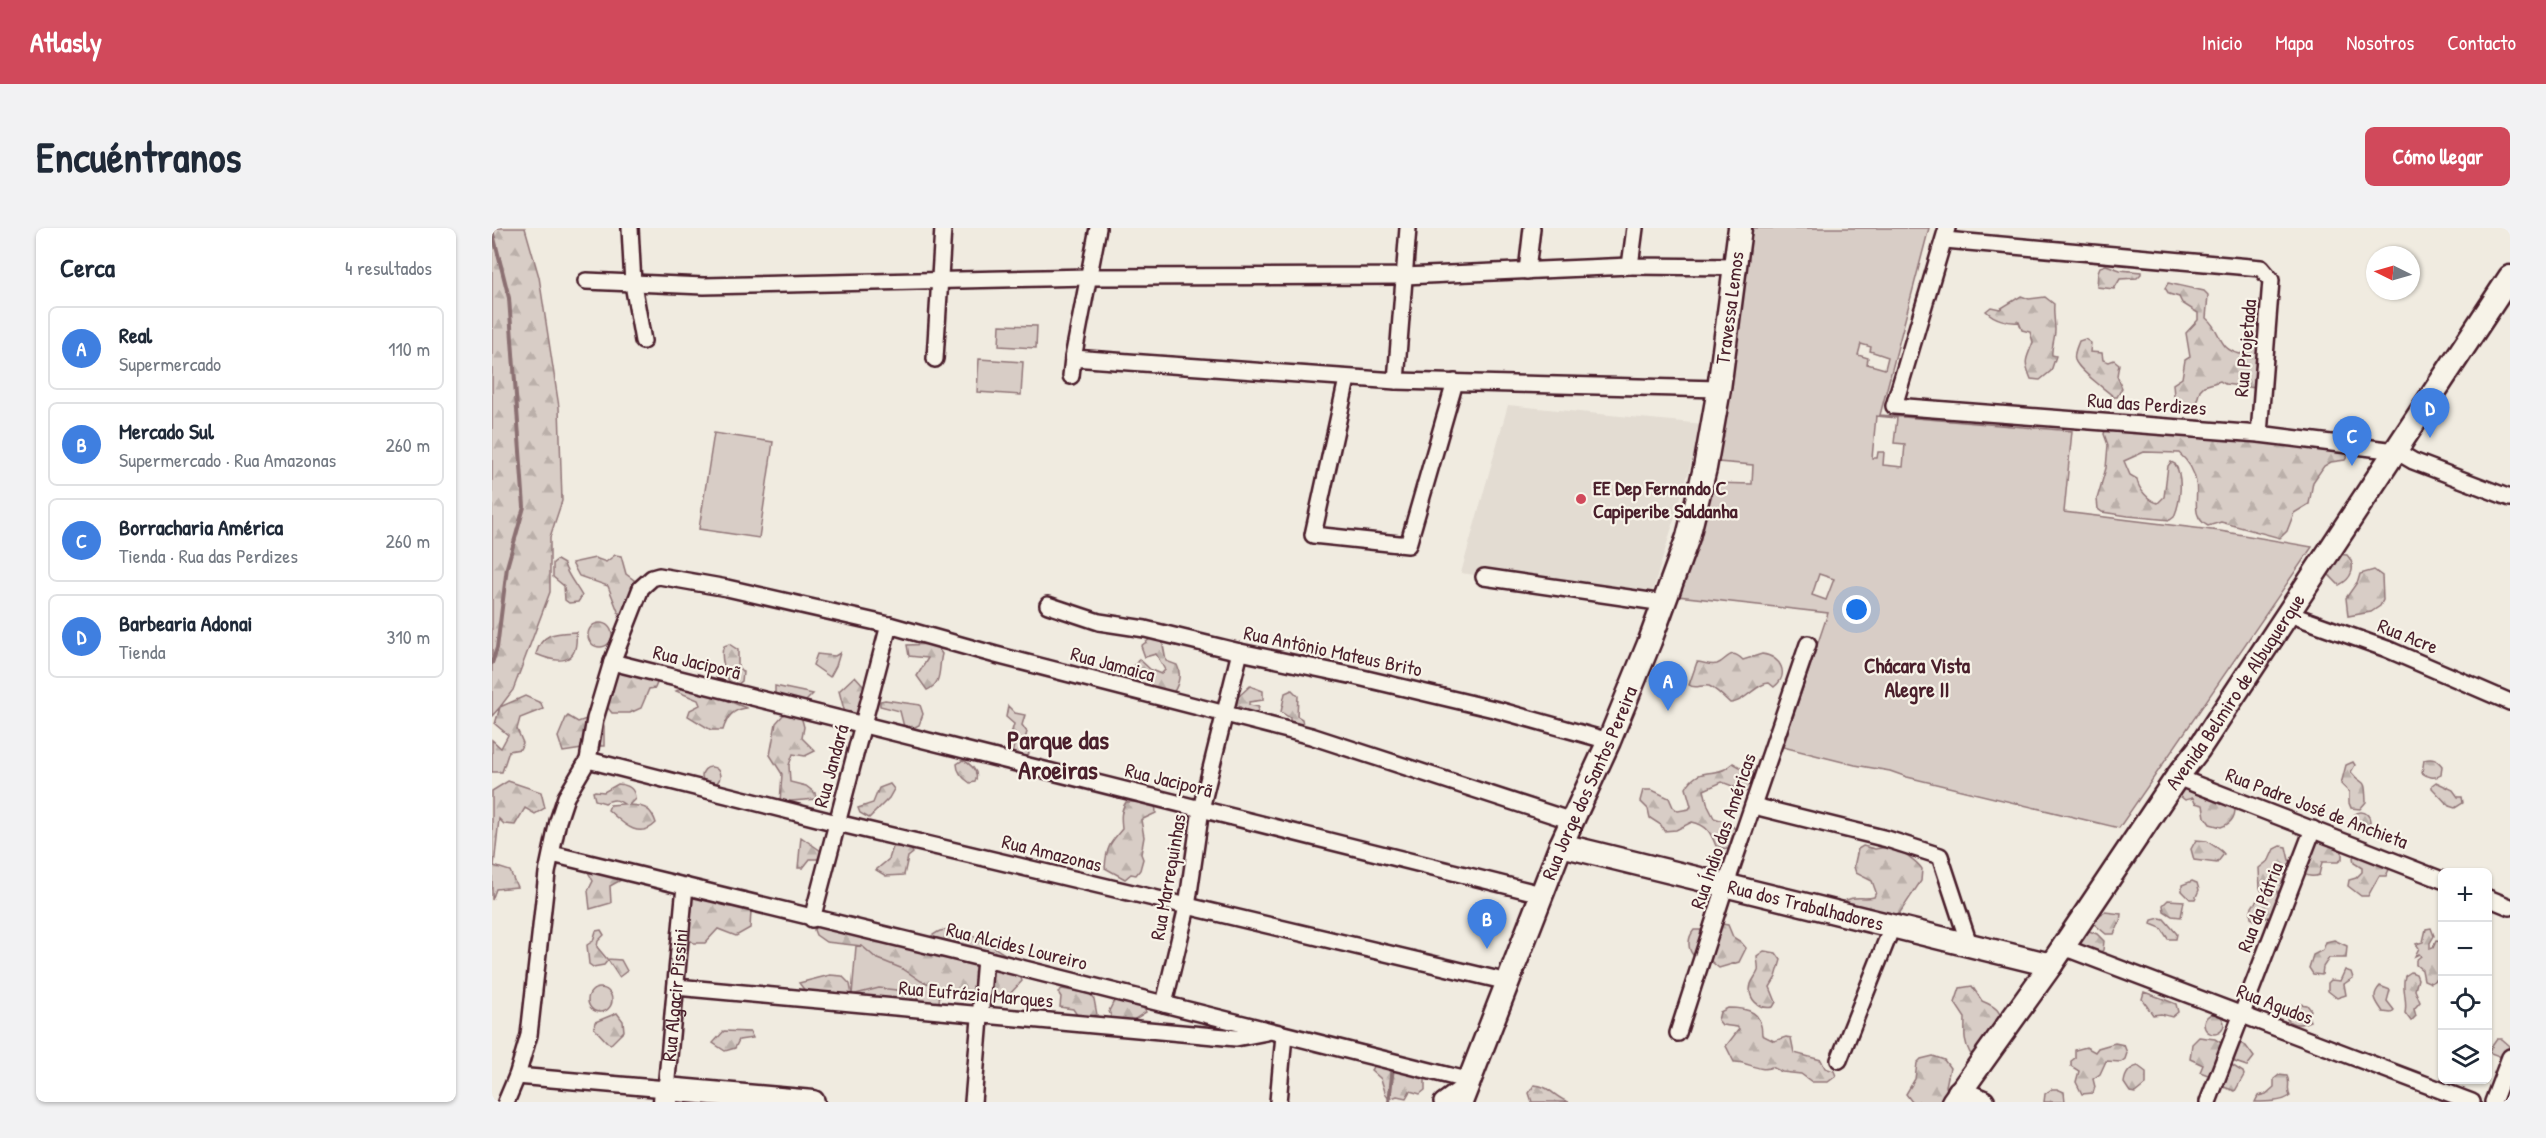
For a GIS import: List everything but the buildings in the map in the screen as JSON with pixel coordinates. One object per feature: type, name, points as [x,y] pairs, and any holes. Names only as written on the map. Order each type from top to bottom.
[{"type":"street","points":[[630,228],[633,284],[643,341]]},
{"type":"street","points":[[935,359],[943,228]]},
{"type":"street","points":[[1071,375],[1098,228]]},
{"type":"street","points":[[1396,381],[1407,228]]},
{"type":"street","points":[[1527,271],[1532,228]]},
{"type":"street","points":[[1630,266],[1635,228]]},
{"type":"street","name":"Travessa Lemos","points":[[1719,389],[1740,228]]},
{"type":"street","name":"Rua Projetada","points":[[1946,234],[2261,268],[2271,280],[2259,434]]},
{"type":"street","name":"Rua das Perdizes","points":[[1946,234],[1894,406],[2259,434],[2396,450]]},
{"type":"street","points":[[586,281],[704,286],[1089,277],[1404,276],[1630,266],[1735,267]]},
{"type":"street","name":"Avenida Belmiro de Albuquerque","points":[[1956,1097],[2057,956],[2177,777],[2198,750],[2510,277]]},
{"type":"street","points":[[1073,358],[1347,379],[1719,389]]},
{"type":"street","points":[[1347,379],[1313,535],[1408,545],[1455,382]]},
{"type":"street","name":"Rua Jorge dos Santos Pereira","points":[[1461,1102],[1541,894],[1609,741],[1688,537],[1705,468],[1719,389]]},
{"type":"street","points":[[2396,450],[2413,461],[2510,498]]},
{"type":"street","name":"Rua Jamaica","points":[[612,662],[640,588],[652,578],[670,577],[889,625],[1321,739],[1572,821]]},
{"type":"street","points":[[1484,578],[1664,603]]},
{"type":"street","name":"Rua Antônio Mateus Brito","points":[[1048,605],[1099,622],[1145,629],[1387,684],[1609,741]]},
{"type":"street","name":"Rua Acre","points":[[2289,614],[2386,649],[2510,702]]},
{"type":"street","name":"Rua Jandará","points":[[812,919],[889,625]]},
{"type":"street","name":"Rua Índio das Américas","points":[[1678,1033],[1808,644]]},
{"type":"street","name":"Rua Marrequinhas","points":[[1164,1004],[1187,907],[1201,809],[1240,652]]},
{"type":"street","points":[[506,1102],[517,1076],[529,1035],[547,873],[558,821],[566,797],[588,760],[595,719],[612,662]]},
{"type":"street","name":"Rua Jaciporã","points":[[612,662],[1541,894]]},
{"type":"street","name":"Rua Amazonas","points":[[588,760],[837,823],[1508,982]]},
{"type":"street","name":"Rua Padre José de Anchieta","points":[[2177,777],[2438,878]]},
{"type":"street","points":[[1754,806],[1887,839],[1940,856],[1969,944]]},
{"type":"street","name":"Rua da Pátria","points":[[2208,1102],[2313,829]]},
{"type":"street","name":"Rua dos Trabalhadores","points":[[1561,845],[1892,927],[1969,944],[2057,956]]},
{"type":"street","name":"Rua Alcides Loureiro","points":[[552,854],[812,919],[985,959],[1470,1081]]},
{"type":"street","name":"Rua Algacir Pissini","points":[[666,1095],[685,886]]},
{"type":"street","points":[[2492,900],[2510,907]]},
{"type":"street","points":[[1839,1060],[1892,927]]},
{"type":"street","name":"Rua Agudos","points":[[2057,956],[2242,1014],[2472,1102]]},
{"type":"street","points":[[973,1102],[985,959]]},
{"type":"street","name":"Rua Eufrázia Marques","points":[[676,987],[1236,1038],[1277,1033]]},
{"type":"street","points":[[1277,1033],[1278,1102]]},
{"type":"street","points":[[2493,1102],[2510,1056]]},
{"type":"street","points":[[517,1076],[666,1095],[813,1102]]},
{"type":"street","points":[[1442,1102],[1470,1081]]},
{"type":"street","points":[[1956,1097],[1983,1102]]},
{"type":"shaded area","name":"EE Dep Fernando C Capiperibe Saldanha","points":[[1508,405],[1703,424],[1650,600],[1461,573]]},
{"type":"green space","points":[[492,228],[525,228],[539,277],[559,407],[562,501],[550,537],[550,592],[513,690],[492,716]]},
{"type":"green space","points":[[1752,228],[1929,228],[1880,415],[2072,431],[2064,512],[2220,531],[2312,547],[2119,828],[1890,771],[1855,765],[1783,747],[1828,613],[1678,596],[1704,522],[1712,483],[1752,484],[1753,465],[1718,462],[1729,402]],"holes":[[[1861,344],[1871,347],[1870,351],[1888,357],[1885,369],[1867,364],[1868,358],[1858,355]],[[1876,416],[1897,418],[1894,443],[1905,444],[1903,467],[1883,465],[1884,452],[1878,452],[1877,458],[1872,458]],[[1819,574],[1834,579],[1826,600],[1812,595]]]},
{"type":"green space","points":[[2106,265],[2120,270],[2141,272],[2141,274],[2137,278],[2120,279],[2114,289],[2097,287],[2100,267]]},
{"type":"green space","points":[[2168,283],[2204,291],[2208,295],[2206,318],[2223,344],[2232,351],[2240,354],[2246,351],[2251,337],[2257,336],[2255,388],[2225,384],[2220,381],[2204,386],[2200,390],[2195,407],[2183,405],[2174,396],[2173,384],[2182,378],[2185,360],[2190,357],[2186,333],[2198,320],[2198,313],[2182,303],[2179,297],[2169,294],[2165,288]]},
{"type":"green space","points":[[2021,296],[2029,299],[2045,297],[2054,304],[2055,330],[2052,355],[2056,356],[2051,371],[2040,380],[2031,379],[2027,367],[2026,360],[2033,342],[2030,332],[2022,330],[2019,322],[2001,320],[1986,311],[1991,307],[2000,309]]},
{"type":"green space","points":[[1000,325],[1037,326],[1036,348],[999,346]]},
{"type":"green space","points":[[2085,339],[2091,343],[2090,352],[2102,353],[2103,360],[2109,362],[2114,360],[2119,364],[2117,376],[2122,388],[2117,397],[2092,379],[2077,364],[2075,350],[2079,341]]},
{"type":"green space","points":[[979,359],[1023,362],[1021,395],[977,392]]},
{"type":"green space","points":[[2105,430],[2193,434],[2350,451],[2345,460],[2331,462],[2324,466],[2313,482],[2309,504],[2294,513],[2287,531],[2280,538],[2221,522],[2208,526],[2202,522],[2196,507],[2195,478],[2190,466],[2179,453],[2144,452],[2124,461],[2130,475],[2137,479],[2144,494],[2158,503],[2164,497],[2168,466],[2171,462],[2175,464],[2178,470],[2180,491],[2174,517],[2170,520],[2102,512],[2098,509],[2097,499],[2106,468],[2108,445],[2104,434]]},
{"type":"green space","points":[[714,433],[773,442],[759,538],[699,529]]},
{"type":"green space","points":[[2336,554],[2347,555],[2352,563],[2350,576],[2339,585],[2328,574],[2328,567]]},
{"type":"green space","points":[[615,555],[621,556],[626,574],[634,580],[629,607],[625,615],[619,614],[608,586],[579,576],[572,563],[595,558],[606,562]]},
{"type":"green space","points":[[557,560],[564,564],[582,596],[578,602],[569,603],[565,600],[564,586],[553,577],[553,563]]},
{"type":"green space","points":[[2374,570],[2382,576],[2383,600],[2380,606],[2371,612],[2348,616],[2346,598],[2360,574]]},
{"type":"green space","points":[[600,623],[609,626],[612,635],[609,644],[600,647],[591,644],[588,635],[591,626]]},
{"type":"green space","points":[[576,632],[574,651],[566,659],[552,659],[536,654],[542,641],[551,635]]},
{"type":"green space","points":[[1158,633],[1162,640],[1166,661],[1177,665],[1179,673],[1175,689],[1170,696],[1132,689],[1130,673],[1139,659],[1151,670],[1161,674],[1165,670],[1156,654],[1145,657],[1141,646]]},
{"type":"green space","points":[[729,644],[738,650],[738,667],[743,672],[742,681],[737,685],[731,685],[724,666],[723,650],[724,646]]},
{"type":"green space","points":[[935,644],[942,654],[939,675],[936,684],[927,690],[917,676],[928,658],[909,656],[907,645]]},
{"type":"green space","points":[[840,653],[830,677],[813,665],[817,654],[835,656]]},
{"type":"green space","points":[[1732,654],[1743,660],[1762,654],[1774,658],[1781,667],[1782,677],[1774,687],[1769,683],[1764,684],[1740,700],[1730,703],[1709,686],[1689,685],[1697,662],[1717,664]]},
{"type":"green space","points":[[609,669],[650,673],[657,683],[655,688],[649,689],[641,708],[630,713],[612,713],[602,701]]},
{"type":"green space","points":[[855,676],[864,686],[861,714],[857,718],[846,717],[839,691]]},
{"type":"green space","points":[[775,686],[813,694],[805,702],[775,694]]},
{"type":"green space","points":[[1250,686],[1263,691],[1263,700],[1249,702],[1249,705],[1259,707],[1252,715],[1236,704],[1238,697]]},
{"type":"green space","points":[[685,687],[707,692],[746,708],[737,710],[731,715],[723,730],[711,730],[688,716],[690,710],[700,705],[698,700],[676,691]]},
{"type":"green space","points":[[1292,690],[1298,696],[1297,716],[1302,719],[1304,731],[1290,726],[1290,718],[1281,712],[1285,693]]},
{"type":"green space","points":[[525,696],[541,703],[543,709],[520,718],[517,729],[523,743],[520,749],[509,751],[502,772],[492,772],[492,740],[501,748],[508,735],[495,724],[500,707]]},
{"type":"green space","points":[[880,701],[920,705],[923,714],[919,725],[909,730],[904,727],[900,711],[880,706]]},
{"type":"green space","points":[[1008,706],[1015,713],[1025,715],[1022,725],[1027,732],[1024,743],[1029,753],[1027,758],[1012,754],[1015,740],[1011,734],[1014,724],[1006,717]]},
{"type":"green space","points":[[784,714],[801,716],[804,727],[802,738],[815,751],[805,756],[793,754],[789,765],[790,782],[806,786],[815,793],[816,799],[780,802],[782,774],[770,755],[776,723]]},
{"type":"green space","points":[[568,716],[578,722],[589,718],[604,726],[604,746],[598,746],[587,739],[582,749],[563,752],[558,737]]},
{"type":"green space","points":[[963,760],[974,769],[975,782],[970,783],[957,767],[957,764]]},
{"type":"green space","points":[[2424,760],[2436,760],[2442,766],[2441,775],[2431,777],[2422,773]]},
{"type":"green space","points":[[2353,762],[2355,765],[2351,772],[2365,788],[2366,802],[2360,809],[2351,808],[2349,792],[2341,784],[2346,765]]},
{"type":"green space","points":[[1733,763],[1745,770],[1757,771],[1754,791],[1748,792],[1722,782],[1704,790],[1714,818],[1729,823],[1739,833],[1730,850],[1716,846],[1708,830],[1697,823],[1692,822],[1676,830],[1664,831],[1661,825],[1650,818],[1648,809],[1640,801],[1643,790],[1652,790],[1669,798],[1673,807],[1678,811],[1689,809],[1691,806],[1686,788],[1691,781],[1700,775],[1725,769]]},
{"type":"green space","points":[[711,767],[717,770],[720,776],[717,782],[711,785],[705,782],[702,776],[705,770]]},
{"type":"green space","points":[[508,781],[541,792],[545,808],[535,814],[525,808],[515,825],[504,824],[499,819],[494,866],[510,871],[517,887],[496,889],[492,900],[492,791]]},
{"type":"green space","points":[[2436,782],[2453,790],[2458,797],[2462,797],[2463,803],[2455,808],[2449,806],[2432,788]]},
{"type":"green space","points":[[618,784],[628,786],[634,792],[635,799],[629,805],[647,809],[656,823],[643,830],[630,828],[608,810],[610,805],[624,804],[615,800],[605,803],[595,800],[593,792],[604,792]]},
{"type":"green space","points":[[890,784],[894,789],[889,798],[869,818],[860,813],[858,808],[873,803],[879,788]]},
{"type":"green space","points":[[2186,786],[2233,807],[2235,812],[2231,820],[2221,827],[2210,824],[2205,817],[2203,805],[2195,803],[2193,798],[2185,800],[2180,796],[2181,790]]},
{"type":"green space","points":[[1140,798],[1155,801],[1156,813],[1141,820],[1144,837],[1141,854],[1143,859],[1136,875],[1131,874],[1125,879],[1105,868],[1106,855],[1122,829],[1121,818],[1124,805],[1126,802],[1137,802]]},
{"type":"green space","points":[[2361,812],[2367,815],[2370,821],[2367,827],[2361,830],[2355,827],[2352,821],[2355,815]]},
{"type":"green space","points":[[801,837],[821,851],[818,859],[810,859],[803,868],[798,868]]},
{"type":"green space","points":[[2308,839],[2332,839],[2334,847],[2342,851],[2342,859],[2338,862],[2322,862],[2319,875],[2311,876],[2303,873]]},
{"type":"green space","points":[[2196,840],[2207,841],[2224,854],[2217,863],[2194,860],[2191,849]]},
{"type":"green space","points":[[1863,846],[1875,849],[1893,846],[1922,869],[1921,881],[1897,917],[1842,903],[1854,898],[1874,897],[1876,892],[1872,881],[1856,873],[1854,867],[1858,849]]},
{"type":"green space","points":[[2280,846],[2286,847],[2289,860],[2294,863],[2290,885],[2277,892],[2279,901],[2273,916],[2256,921],[2251,918],[2251,913],[2252,907],[2263,893],[2260,888],[2259,868],[2269,860],[2274,849]]},
{"type":"green space","points":[[893,847],[910,847],[913,853],[908,857],[904,875],[886,876],[876,870],[889,859]]},
{"type":"green space","points":[[2356,855],[2391,865],[2386,876],[2379,876],[2368,896],[2361,896],[2348,886],[2349,880],[2356,878],[2362,872],[2362,868],[2354,863],[2353,857]]},
{"type":"green space","points":[[588,872],[616,875],[621,880],[610,886],[611,903],[590,909],[588,891],[593,881]]},
{"type":"green space","points":[[2192,881],[2197,883],[2199,890],[2195,899],[2190,899],[2182,891],[2182,885]]},
{"type":"green space","points":[[718,892],[729,907],[747,906],[751,911],[750,928],[736,936],[718,929],[705,943],[694,943],[687,938],[688,896]]},
{"type":"green space","points":[[2168,900],[2184,901],[2181,917],[2172,916],[2164,911],[2163,905]]},
{"type":"green space","points":[[2105,912],[2121,914],[2114,934],[2106,934],[2093,923],[2095,917]]},
{"type":"green space","points":[[2164,919],[2177,934],[2176,939],[2168,939],[2161,928],[2151,924],[2152,920]]},
{"type":"green space","points":[[816,924],[921,945],[940,931],[959,931],[979,939],[1015,960],[1022,981],[1007,997],[985,1000],[964,995],[921,981],[903,969],[876,958],[862,946],[826,942],[816,935],[814,930]]},
{"type":"green space","points":[[1722,924],[1728,925],[1733,937],[1746,948],[1739,962],[1719,968],[1707,958],[1693,955],[1689,942],[1694,930],[1705,930]]},
{"type":"green space","points":[[2431,928],[2434,936],[2430,949],[2438,941],[2438,979],[2431,983],[2424,980],[2422,970],[2416,965],[2416,960],[2421,956],[2419,954],[2415,956],[2419,948],[2416,944],[2423,942],[2426,929]]},
{"type":"green space","points":[[601,930],[604,935],[598,941],[597,947],[607,959],[621,960],[627,971],[619,977],[608,960],[604,965],[593,967],[589,964],[587,945],[593,941],[596,931]]},
{"type":"green space","points":[[2089,931],[2097,934],[2104,941],[2103,950],[2100,953],[2087,950],[2080,944],[2081,938]]},
{"type":"green space","points":[[2334,940],[2347,946],[2346,958],[2329,958],[2323,967],[2322,975],[2313,974],[2309,968],[2313,955],[2323,950],[2326,942]]},
{"type":"green space","points":[[856,946],[943,954],[939,1003],[852,995]]},
{"type":"green space","points":[[1764,951],[1776,953],[1781,960],[1770,987],[1776,1002],[1773,1007],[1758,1005],[1752,998],[1750,989],[1758,971],[1757,956]]},
{"type":"green space","points":[[2345,970],[2351,972],[2353,978],[2344,984],[2346,995],[2337,998],[2328,991],[2328,983],[2331,980],[2340,981]]},
{"type":"green space","points":[[2411,972],[2416,974],[2418,979],[2415,990],[2420,1002],[2414,1009],[2416,1016],[2411,1021],[2405,1013],[2404,985],[2405,976]]},
{"type":"green space","points":[[830,975],[842,976],[850,984],[852,995],[879,988],[914,992],[918,1000],[913,1005],[806,992],[799,983]]},
{"type":"green space","points":[[1972,986],[1982,1001],[1998,1011],[2005,1027],[1975,1055],[1970,1053],[1966,1044],[1965,1018],[1955,1003],[1960,988]]},
{"type":"green space","points":[[2380,986],[2390,990],[2387,1001],[2394,1010],[2391,1013],[2383,1012],[2376,999],[2375,993]]},
{"type":"green space","points":[[600,988],[608,992],[612,1000],[608,1008],[600,1012],[592,1008],[588,1000],[592,992]]},
{"type":"green space","points":[[1062,989],[1090,994],[1094,999],[1097,1015],[1079,1018],[1073,1009],[1060,1007],[1061,997],[1058,992]]},
{"type":"green space","points":[[2144,992],[2176,1004],[2178,1012],[2172,1017],[2161,1014],[2153,1015],[2142,999]]},
{"type":"green space","points":[[1120,1000],[1129,1004],[1140,1002],[1146,1012],[1132,1021],[1113,1021],[1109,1011],[1114,1001]]},
{"type":"green space","points":[[2299,1004],[2307,1005],[2311,1010],[2308,1016],[2310,1021],[2301,1024],[2289,1022],[2287,1019]]},
{"type":"green space","points":[[1728,1008],[1748,1010],[1753,1013],[1760,1021],[1762,1035],[1774,1041],[1786,1037],[1791,1038],[1794,1053],[1821,1060],[1825,1068],[1834,1071],[1836,1076],[1828,1082],[1812,1082],[1801,1074],[1734,1062],[1726,1046],[1739,1029],[1722,1025],[1718,1020],[1720,1012]]},
{"type":"green space","points":[[617,1013],[623,1021],[624,1031],[611,1044],[594,1028],[595,1022]]},
{"type":"green space","points":[[2214,1014],[2221,1017],[2224,1024],[2221,1031],[2214,1034],[2207,1031],[2204,1024],[2207,1017]]},
{"type":"green space","points":[[724,1031],[750,1032],[753,1038],[739,1040],[735,1048],[725,1051],[713,1043]]},
{"type":"green space","points":[[2199,1037],[2215,1039],[2223,1044],[2214,1073],[2208,1075],[2200,1072],[2203,1065],[2190,1059],[2192,1044]]},
{"type":"green space","points":[[2497,1039],[2502,1039],[2510,1046],[2510,1053],[2504,1058],[2492,1054],[2492,1046]]},
{"type":"green space","points":[[2238,1042],[2246,1046],[2254,1057],[2247,1066],[2229,1060]]},
{"type":"green space","points":[[2115,1043],[2124,1045],[2127,1053],[2125,1059],[2121,1062],[2106,1061],[2100,1074],[2093,1079],[2095,1087],[2093,1093],[2082,1094],[2076,1082],[2079,1071],[2071,1066],[2071,1061],[2075,1058],[2075,1050],[2086,1047],[2095,1052],[2098,1048]]},
{"type":"green space","points":[[1933,1056],[1944,1060],[1950,1068],[1946,1086],[1950,1102],[1912,1102],[1906,1094],[1915,1079],[1917,1063],[1921,1059]]},
{"type":"green space","points":[[1375,1064],[1416,1074],[1425,1080],[1425,1090],[1420,1094],[1410,1091],[1406,1098],[1397,1096],[1389,1099],[1381,1079],[1371,1070]]},
{"type":"green space","points":[[2230,1064],[2244,1075],[2235,1091],[2221,1086]]},
{"type":"green space","points":[[2138,1066],[2146,1072],[2146,1084],[2135,1093],[2130,1092],[2124,1083],[2125,1077],[2130,1070]]},
{"type":"green space","points":[[2279,1075],[2287,1076],[2290,1096],[2279,1101],[2255,1102],[2258,1096],[2266,1094],[2274,1087],[2274,1079]]},
{"type":"green space","points":[[1534,1085],[1544,1087],[1569,1102],[1532,1102],[1529,1093]]},
{"type":"green space","points":[[2052,1089],[2064,1092],[2065,1102],[2044,1102],[2045,1094]]},
{"type":"waterway","points":[[492,230],[509,298],[524,507],[507,567],[497,648],[492,663]]},
{"type":"waterway","points":[[1389,1102],[1393,1067]]},
{"type":"place","name":"Barbearia Adonai","points":[[2430,438]]},
{"type":"place","name":"Borracharia América","points":[[2352,466]]},
{"type":"place","name":"EE Dep Fernando C Capiperibe Saldanha","points":[[1581,499]]},
{"type":"place","name":"Real","points":[[1668,711]]},
{"type":"place","name":"Mercado Sul","points":[[1487,949]]},
{"type":"district","name":"Chácara Vista Alegre II","points":[[1917,678]]},
{"type":"district","name":"Parque das Aroeiras","points":[[1058,755]]}]
